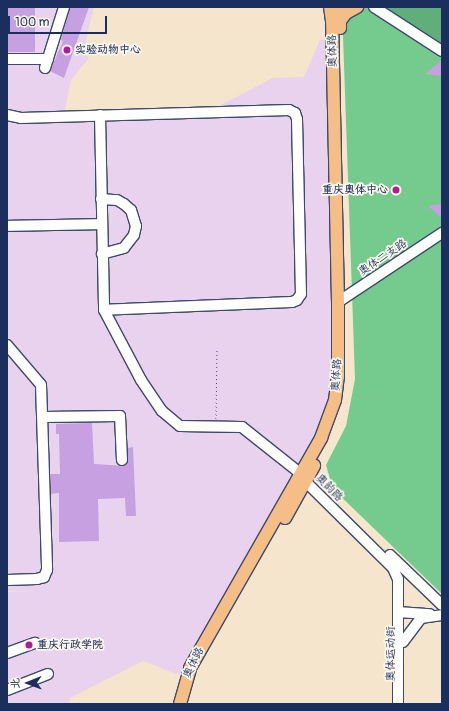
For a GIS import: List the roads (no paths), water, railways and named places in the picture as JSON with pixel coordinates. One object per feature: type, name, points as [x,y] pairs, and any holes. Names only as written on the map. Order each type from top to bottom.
[{"type":"main road","name":"奥体路","points":[[180,704],[190,668],[329,440],[342,401],[346,353],[342,300],[332,21],[330,7]]},
{"type":"main road","name":"奥体路","points":[[338,7],[340,21],[342,300]]},
{"type":"main road","points":[[340,21],[346,13],[357,7]]},
{"type":"main road","name":"奥体路","points":[[187,704],[198,670],[305,478]]},
{"type":"street","points":[[7,59],[46,63],[64,7]]},
{"type":"street","points":[[374,7],[442,52]]},
{"type":"street","points":[[7,115],[21,118],[289,110],[294,113],[297,119],[301,294],[297,300],[292,302],[104,310]]},
{"type":"street","points":[[100,115],[101,224],[104,310],[141,380],[162,411],[180,426],[242,428],[305,478]]},
{"type":"street","points":[[101,199],[116,200],[124,204],[130,210],[136,226],[134,235],[124,248],[102,254]]},
{"type":"street","points":[[7,226],[101,224]]},
{"type":"street","name":"奥体二支路","points":[[342,300],[442,233]]},
{"type":"street","points":[[7,345],[41,385],[47,570],[44,577],[37,579],[7,580]]},
{"type":"street","points":[[43,417],[120,416],[122,460]]},
{"type":"street","name":"奥韵路","points":[[305,478],[398,563],[442,607]]},
{"type":"street","name":"奥韵路","points":[[305,478],[393,568],[398,579],[400,608],[442,607]]},
{"type":"street","points":[[398,563],[403,574],[400,608],[442,615]]},
{"type":"street","name":"奥体运动街","points":[[400,608],[403,642],[403,704]]},
{"type":"street","name":"奥体运动街","points":[[398,704],[400,608]]},
{"type":"street","points":[[403,642],[421,618],[442,615]]},
{"type":"street","points":[[7,653],[35,643]]},
{"type":"street","points":[[7,690],[48,674]]},
{"type":"place","name":"实验动物中心","points":[[67,50]]},
{"type":"place","name":"重庆奥体中心","points":[[396,190]]},
{"type":"place","name":"重庆行政学院","points":[[29,645]]}]
